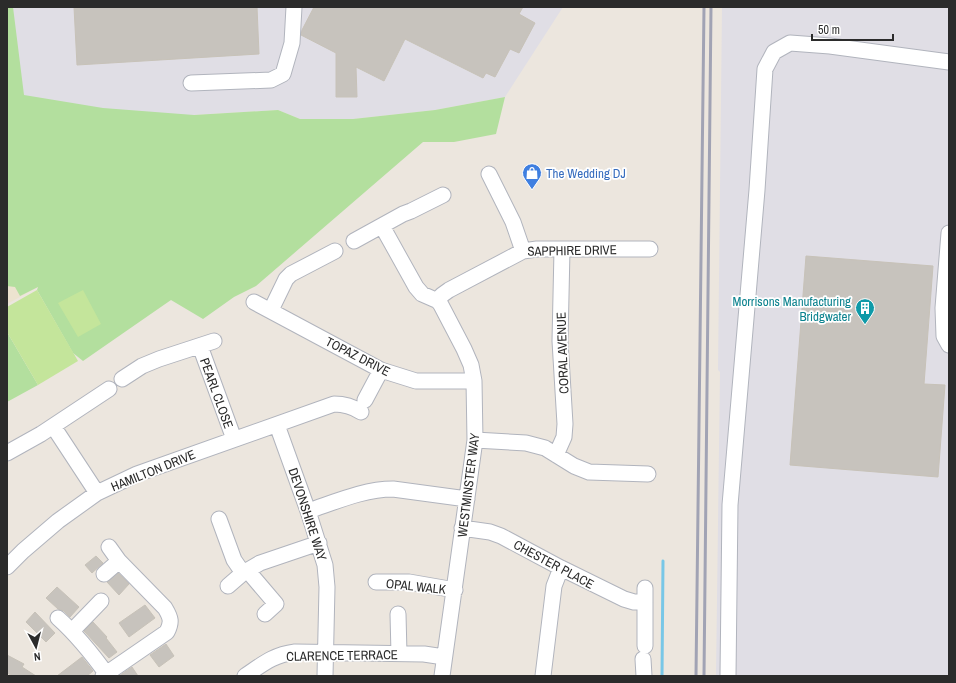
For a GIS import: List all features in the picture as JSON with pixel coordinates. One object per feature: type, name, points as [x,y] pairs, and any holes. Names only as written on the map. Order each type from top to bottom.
[{"type":"street","points":[[191,83],[270,80],[283,74],[292,43],[294,7]]},
{"type":"street","points":[[728,676],[730,505],[756,205],[765,69],[774,52],[790,43],[830,46],[949,62]]},
{"type":"street","points":[[489,174],[513,222],[523,250]]},
{"type":"street","points":[[359,238],[442,195]]},
{"type":"street","points":[[382,226],[416,287],[422,294],[438,301]]},
{"type":"street","points":[[949,233],[943,308],[944,336],[949,345]]},
{"type":"street","name":"SAPPHIRE DRIVE","points":[[438,301],[442,295],[449,290],[523,250],[650,249]]},
{"type":"street","name":"CORAL AVENUE","points":[[556,455],[564,437],[565,424],[560,341],[562,250]]},
{"type":"street","points":[[271,310],[286,279],[297,270],[335,251]]},
{"type":"street","name":"WESTMINSTER WAY","points":[[438,301],[471,365],[474,381],[475,440],[442,676]]},
{"type":"street","name":"TOPAZ DRIVE","points":[[254,302],[381,370],[416,380],[474,381]]},
{"type":"street","name":"PEARL CLOSE","points":[[122,379],[142,366],[207,343],[234,439]]},
{"type":"street","name":"HAMILTON DRIVE","points":[[7,567],[22,551],[58,520],[97,493],[136,474],[334,404],[342,404],[352,407],[363,406],[381,370]]},
{"type":"street","points":[[7,453],[66,418],[109,388]]},
{"type":"street","name":"DEVONSHIRE WAY","points":[[277,425],[319,543],[325,565],[327,587],[325,676]]},
{"type":"street","points":[[47,430],[97,493]]},
{"type":"street","points":[[475,440],[526,443],[545,448],[574,466],[589,472],[648,474]]},
{"type":"street","points":[[308,511],[367,492],[393,488],[467,499]]},
{"type":"street","points":[[219,519],[234,560],[276,604],[265,614]]},
{"type":"street","name":"CHESTER PLACE","points":[[462,528],[490,532],[501,536],[624,599],[634,602],[645,602],[644,676]]},
{"type":"street","points":[[228,586],[245,571],[260,563],[319,543]]},
{"type":"street","points":[[58,618],[72,631],[106,675],[166,632],[171,624],[166,608],[119,561],[109,547]]},
{"type":"street","points":[[104,574],[119,561]]},
{"type":"street","points":[[543,676],[554,586],[561,568]]},
{"type":"street","name":"OPAL WALK","points":[[376,582],[409,582],[455,590]]},
{"type":"street","points":[[72,631],[101,601]]},
{"type":"street","points":[[398,614],[399,654]]},
{"type":"street","name":"CLARENCE TERRACE","points":[[245,676],[272,658],[294,652],[424,654],[444,657]]},
{"type":"shaded area","points":[[7,7],[563,7],[505,97],[435,110],[353,119],[300,119],[278,110],[20,125]]},
{"type":"shaded area","points":[[722,7],[949,7],[949,676],[716,676],[720,372],[718,370]]},
{"type":"shaded area","points":[[7,277],[38,287],[7,304]]},
{"type":"green space","points":[[7,7],[13,7],[24,95],[103,108],[194,115],[278,110],[300,119],[353,119],[435,110],[505,97],[496,134],[454,142],[423,142],[256,286],[234,297],[203,319],[171,300],[83,361],[73,353],[37,290],[38,287],[20,296],[15,287],[7,286]]},
{"type":"green space","points":[[37,290],[78,361],[38,385],[7,332],[7,307]]},
{"type":"green space","points":[[83,290],[101,324],[78,337],[58,303]]},
{"type":"green space","points":[[7,332],[38,385],[7,402]]},
{"type":"building","points":[[74,7],[257,7],[259,54],[77,65]]},
{"type":"building","points":[[314,7],[523,7],[519,14],[535,23],[519,53],[510,49],[495,77],[486,73],[483,78],[405,39],[384,81],[356,67],[357,97],[336,97],[336,53],[301,35]]},
{"type":"building","name":"Morrisons Manufacturing Bridgwater","points":[[806,256],[933,266],[924,384],[945,385],[938,477],[790,465]]},
{"type":"building","points":[[96,556],[103,563],[92,573],[85,565]]},
{"type":"building","points":[[118,573],[129,584],[119,595],[107,582]]},
{"type":"building","points":[[57,587],[79,607],[70,617],[46,598]]},
{"type":"building","points":[[145,605],[155,618],[129,637],[119,623]]},
{"type":"building","points":[[35,612],[55,633],[46,642],[26,622]]},
{"type":"building","points":[[93,622],[107,637],[106,638],[117,652],[109,658],[84,631]]},
{"type":"building","points":[[166,644],[174,656],[159,667],[150,655]]},
{"type":"building","points":[[7,655],[24,664],[22,667],[36,676],[13,676],[7,673]]},
{"type":"building","points":[[82,657],[93,671],[87,676],[57,676]]},
{"type":"building","points":[[132,667],[138,676],[119,676]]},
{"type":"waterway","points":[[662,676],[663,561]]},
{"type":"railway","points":[[696,676],[704,7]]},
{"type":"railway","points":[[704,676],[711,7]]},
{"type":"place","name":"The Wedding DJ","points":[[532,190]]},
{"type":"place","name":"Morrisons Manufacturing Bridgwater","points":[[865,325]]}]
